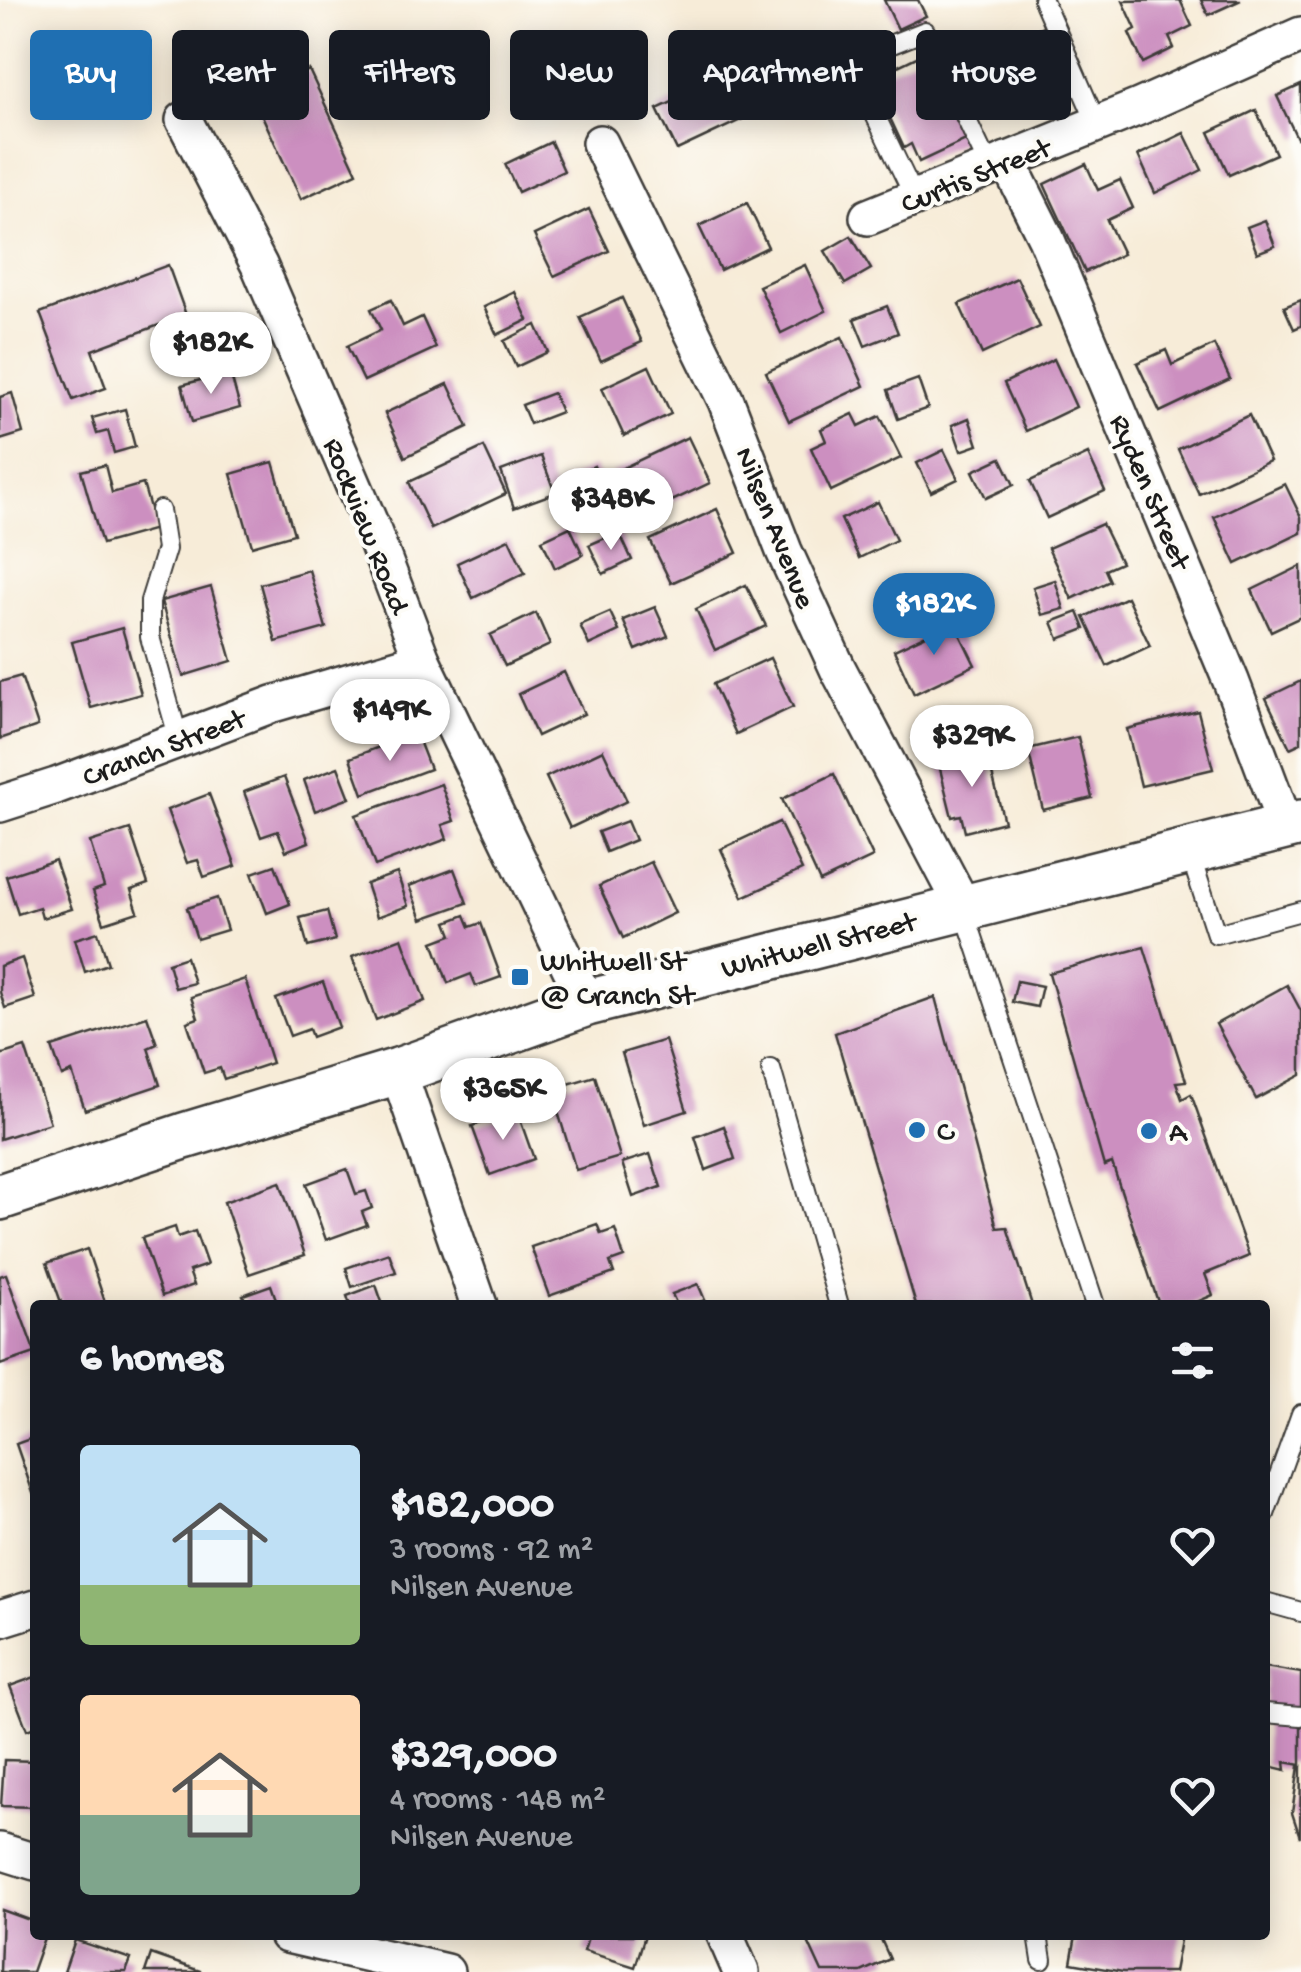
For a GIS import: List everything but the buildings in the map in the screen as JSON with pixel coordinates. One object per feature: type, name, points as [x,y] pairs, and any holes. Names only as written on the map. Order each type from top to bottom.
[{"type":"street","name":"Curtis Street","points":[[868,217],[1301,35]]},
{"type":"street","name":"Rockview Road","points":[[184,120],[259,265],[371,526],[422,660]]},
{"type":"street","name":"Nilsen Avenue","points":[[600,143],[726,401],[784,551],[838,669],[963,906]]},
{"type":"street","name":"Ryden Street","points":[[998,163],[1046,238],[1294,825]]},
{"type":"street","name":"Cranch Street","points":[[0,804],[273,704],[422,660]]},
{"type":"street","points":[[422,660],[587,1003]]},
{"type":"street","name":"Whitwell Street","points":[[0,1198],[184,1136],[398,1071],[587,1003],[1294,825]]},
{"type":"street","points":[[398,1071],[476,1300]]},
{"type":"street","points":[[0,1619],[30,1610]]},
{"type":"street","points":[[0,1852],[30,1861]]},
{"type":"street","points":[[298,1940],[340,1960],[446,1972]]},
{"type":"street","points":[[727,1940],[741,1972]]},
{"type":"lane","points":[[1042,0],[1096,124]]},
{"type":"lane","points":[[916,198],[849,61],[925,31],[998,163]]},
{"type":"lane","points":[[160,510],[166,549],[150,600],[150,637],[179,740]]},
{"type":"lane","points":[[1189,851],[1216,934],[1301,911]]},
{"type":"lane","points":[[963,906],[1093,1300]]},
{"type":"lane","points":[[771,1070],[838,1300]]},
{"type":"lane","points":[[1270,1500],[1301,1414]]},
{"type":"lane","points":[[1270,1603],[1301,1612]]},
{"type":"lane","points":[[1270,1713],[1301,1716]]},
{"type":"lane","points":[[1039,1940],[1042,1960]]},
{"type":"place","name":"Whitwell St @ Cranch St","points":[[520,977]]},
{"type":"place","name":"C","points":[[917,1130]]},
{"type":"place","name":"A","points":[[1149,1131]]}]
